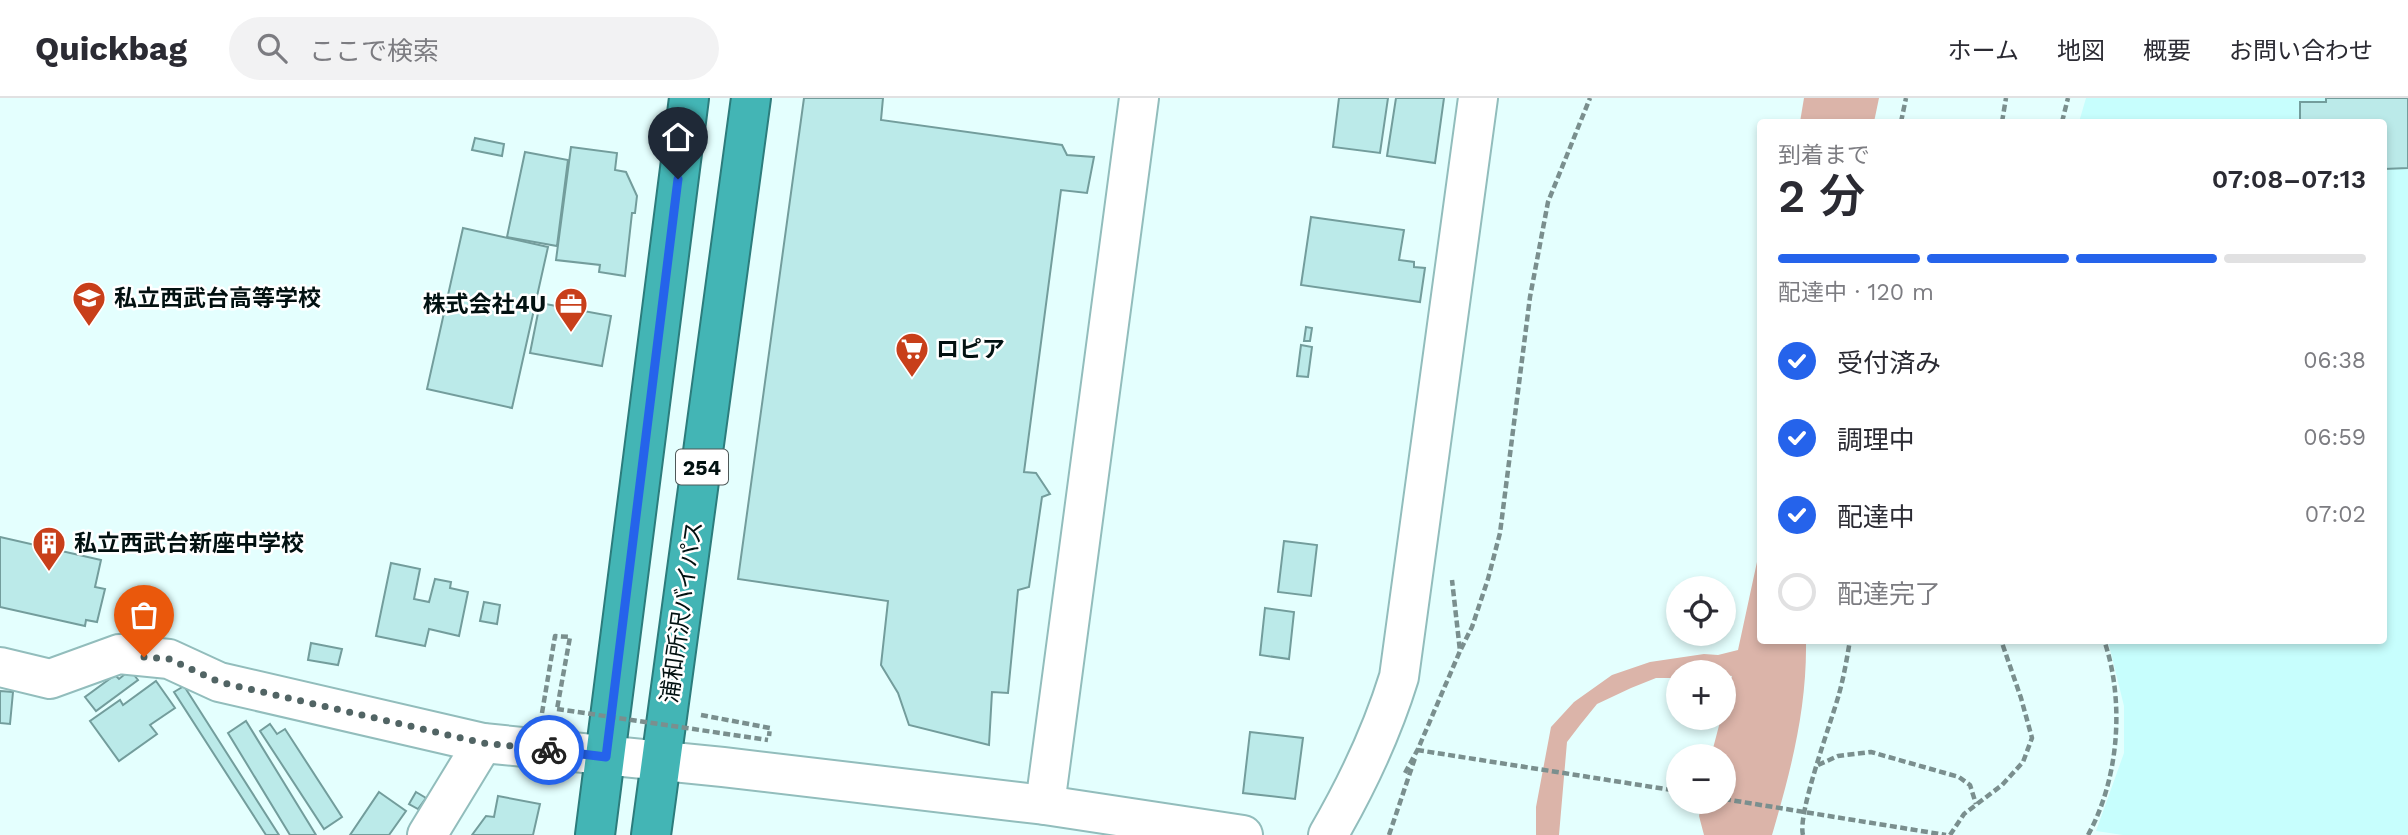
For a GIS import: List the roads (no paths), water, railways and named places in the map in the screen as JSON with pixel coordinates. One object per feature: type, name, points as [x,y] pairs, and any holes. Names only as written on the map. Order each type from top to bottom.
[{"type":"highway","name":"254","points":[[595,835],[689,98]]},
{"type":"highway","name":"浦和所沢バイパス","points":[[651,835],[751,98]]},
{"type":"street","points":[[1045,805],[1139,98]]},
{"type":"street","points":[[1328,835],[1347,803],[1386,718],[1399,677],[1478,98]]},
{"type":"street","points":[[0,667],[50,679],[119,654],[169,659],[219,682],[483,743],[1045,805],[1243,835]]},
{"type":"street","points":[[427,835],[483,743]]},
{"type":"place","name":"私立西武台高等学校","points":[[89,328]]},
{"type":"place","name":"株式会社4U","points":[[571,334]]},
{"type":"place","name":"ロピア","points":[[912,379]]},
{"type":"place","name":"私立西武台新座中学校","points":[[49,573]]}]
